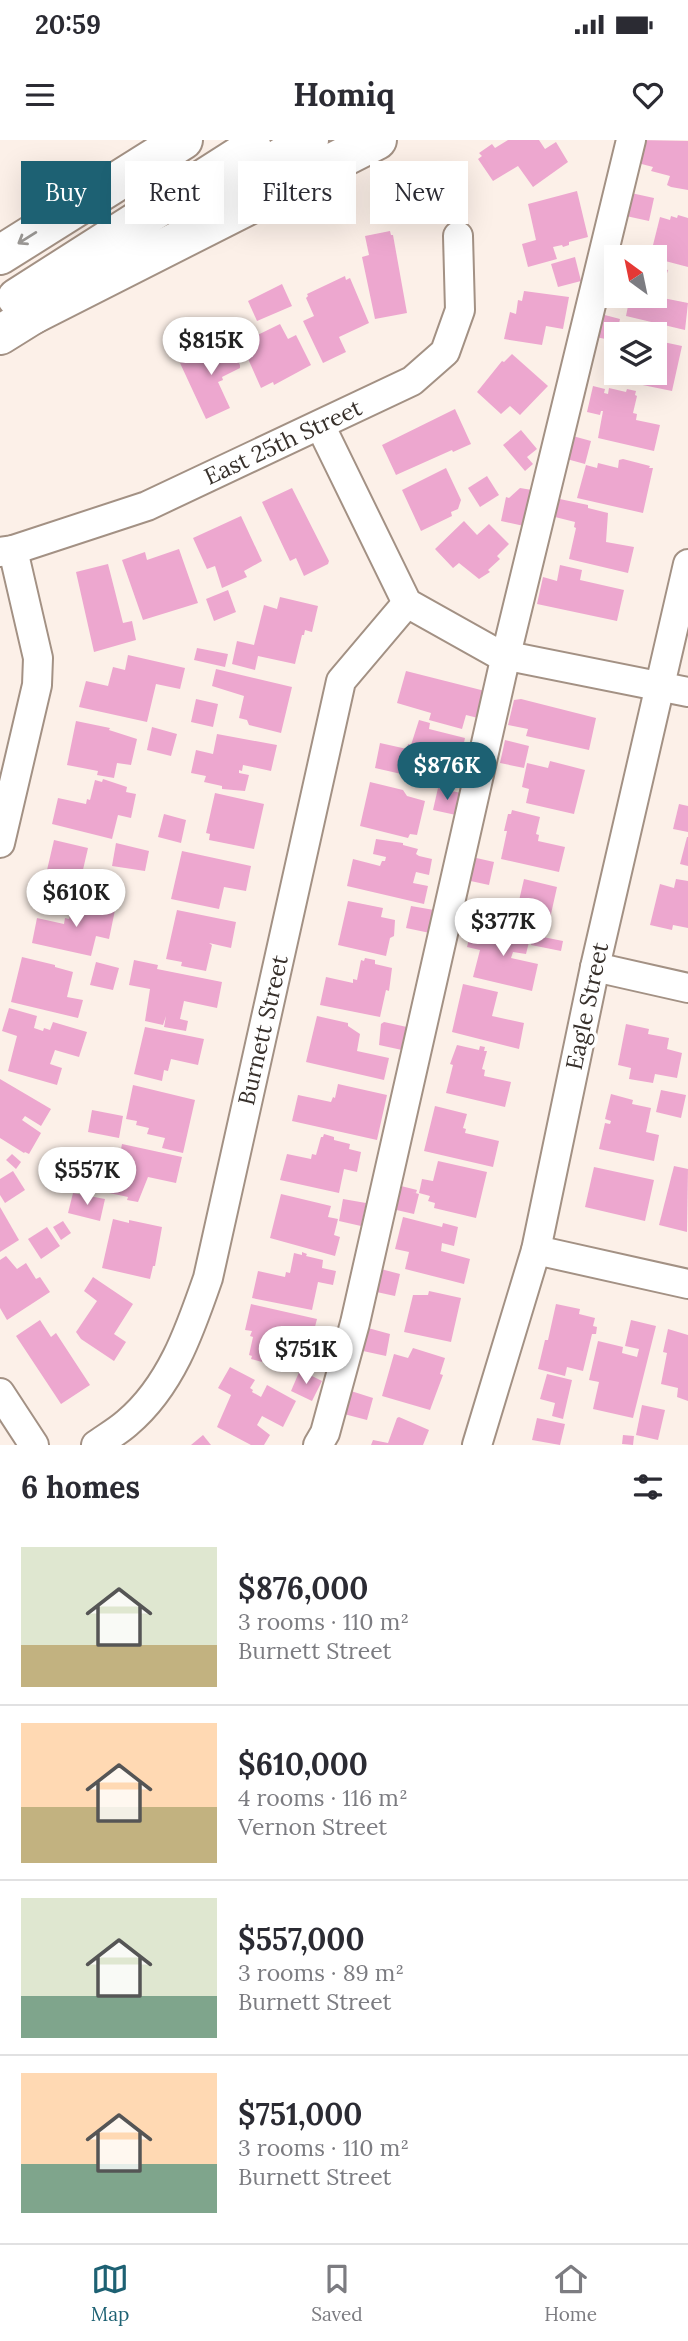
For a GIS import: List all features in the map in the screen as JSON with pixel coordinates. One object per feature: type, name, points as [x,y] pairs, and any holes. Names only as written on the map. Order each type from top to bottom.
[{"type":"highway","points":[[0,255],[183,140]]},
{"type":"highway","points":[[0,286],[233,140]]},
{"type":"highway","points":[[10,320],[264,140]]},
{"type":"highway","points":[[10,320],[309,140]]},
{"type":"highway","points":[[10,320],[377,140]]},
{"type":"street","points":[[318,1445],[325,1433],[355,1322],[506,655],[631,140]]},
{"type":"street","name":"East 25th Street","points":[[7,551],[146,506],[412,381],[445,352],[460,310],[458,236]]},
{"type":"street","points":[[320,425],[407,603],[498,654],[688,692]]},
{"type":"street","points":[[0,844],[37,685],[38,658],[7,551]]},
{"type":"street","name":"Eagle Street","points":[[477,1445],[536,1250],[595,967],[688,565]]},
{"type":"street","name":"Burnett Street","points":[[96,1445],[128,1423],[145,1405],[170,1372],[191,1327],[208,1278],[341,681],[407,603]]},
{"type":"street","points":[[595,967],[688,988]]},
{"type":"street","points":[[536,1250],[688,1284]]},
{"type":"street","points":[[0,1393],[34,1445]]},
{"type":"building","points":[[508,140],[539,140],[545,149],[556,142],[568,162],[533,187],[518,166],[493,181],[478,159],[482,156],[479,153],[492,144],[495,148]]},
{"type":"building","points":[[639,140],[688,141],[688,190],[667,185],[670,176],[651,171],[653,167],[634,162]]},
{"type":"building","points":[[577,191],[588,237],[569,242],[569,245],[563,247],[553,247],[557,259],[528,267],[522,244],[536,240],[528,204]]},
{"type":"building","points":[[631,193],[654,198],[649,221],[626,216]]},
{"type":"building","points":[[678,215],[688,218],[688,267],[667,261],[667,245],[653,245],[660,217],[670,220],[671,216],[677,218]]},
{"type":"building","points":[[390,231],[393,235],[407,313],[375,319],[362,257],[369,255],[365,236]]},
{"type":"building","points":[[575,257],[581,281],[558,287],[551,264]]},
{"type":"building","points":[[345,276],[346,280],[350,278],[369,323],[339,337],[346,352],[323,363],[303,321],[314,316],[306,298],[307,294]]},
{"type":"building","points":[[282,284],[292,306],[257,321],[248,301]]},
{"type":"building","points":[[524,291],[569,297],[563,329],[546,326],[542,345],[504,339],[510,312],[516,314],[518,300],[522,301]]},
{"type":"building","points":[[667,299],[688,303],[685,330],[667,326],[667,322],[651,322],[626,316],[628,308],[667,308]]},
{"type":"building","points":[[597,313],[620,319],[619,322],[604,322],[604,339],[591,336]]},
{"type":"building","points":[[280,324],[288,339],[296,335],[311,365],[274,385],[273,382],[261,388],[241,343]]},
{"type":"building","points":[[227,341],[240,365],[240,368],[218,382],[230,408],[206,419],[180,363]]},
{"type":"building","points":[[667,343],[682,346],[672,391],[643,385],[667,385]]},
{"type":"building","points":[[512,354],[548,386],[520,415],[510,406],[501,414],[477,392],[502,361]]},
{"type":"building","points":[[593,386],[605,389],[604,393],[608,394],[609,388],[636,391],[633,413],[637,414],[636,420],[660,425],[654,451],[598,438],[603,411],[600,415],[587,412]]},
{"type":"building","points":[[455,409],[471,444],[396,475],[382,445]]},
{"type":"building","points":[[521,430],[537,449],[527,457],[533,464],[525,471],[503,445]]},
{"type":"building","points":[[569,435],[591,441],[585,464],[563,458]]},
{"type":"building","points":[[619,460],[653,468],[643,513],[577,498],[586,465],[597,468],[598,463],[618,468]]},
{"type":"building","points":[[446,468],[461,500],[458,509],[451,512],[452,516],[421,531],[402,490]]},
{"type":"building","points":[[487,476],[499,495],[480,507],[468,488]]},
{"type":"building","points":[[292,488],[329,561],[304,576],[296,558],[290,561],[262,502]]},
{"type":"building","points":[[520,488],[532,490],[524,526],[501,521],[506,497],[509,498]]},
{"type":"building","points":[[555,498],[588,505],[588,508],[608,513],[606,542],[634,547],[628,573],[569,559],[575,522],[551,516]]},
{"type":"building","points":[[241,516],[262,561],[244,571],[247,577],[222,588],[215,566],[207,569],[193,538]]},
{"type":"building","points":[[464,521],[477,535],[489,524],[509,544],[497,556],[500,559],[488,570],[490,572],[479,579],[459,563],[453,568],[435,549]]},
{"type":"building","points":[[179,549],[198,603],[143,620],[122,560],[145,552],[147,560]]},
{"type":"building","points":[[108,564],[123,623],[132,621],[136,640],[94,652],[76,572]]},
{"type":"building","points":[[560,565],[582,570],[580,580],[624,590],[617,621],[537,604],[543,577],[557,581]]},
{"type":"building","points":[[228,590],[236,612],[214,621],[206,599]]},
{"type":"building","points":[[280,597],[318,606],[312,632],[305,630],[302,635],[295,664],[258,656],[255,670],[232,664],[237,641],[254,645],[264,605],[277,609]]},
{"type":"building","points":[[197,648],[228,654],[225,667],[194,660]]},
{"type":"building","points":[[128,655],[185,668],[180,689],[156,684],[147,722],[79,707],[86,681],[108,686],[113,667],[125,670]]},
{"type":"building","points":[[216,669],[292,687],[281,733],[249,725],[247,720],[239,718],[244,696],[212,686]]},
{"type":"building","points":[[406,671],[485,691],[478,718],[466,715],[462,729],[429,720],[431,713],[397,703]]},
{"type":"building","points":[[196,699],[218,704],[213,727],[191,722]]},
{"type":"building","points":[[521,699],[596,718],[589,750],[526,736],[528,729],[508,725],[514,700]]},
{"type":"building","points":[[419,720],[430,723],[429,729],[465,738],[458,771],[435,766],[432,781],[375,768],[380,743],[407,749],[408,744],[411,745]]},
{"type":"building","points":[[76,721],[110,728],[109,730],[137,739],[131,765],[117,763],[114,778],[97,775],[98,771],[67,765]]},
{"type":"building","points":[[152,727],[177,734],[171,756],[147,750]]},
{"type":"building","points":[[217,734],[277,745],[271,771],[243,765],[239,773],[249,775],[245,791],[222,789],[222,786],[204,782],[206,776],[191,773],[196,750],[213,754]]},
{"type":"building","points":[[505,740],[529,746],[524,768],[500,763]]},
{"type":"building","points":[[550,761],[585,770],[574,814],[526,803],[529,789],[522,787],[527,763],[548,768]]},
{"type":"building","points":[[448,772],[463,775],[461,788],[445,784]]},
{"type":"building","points":[[103,779],[127,787],[126,792],[136,794],[131,818],[118,815],[112,839],[52,824],[58,798],[86,804],[87,799],[90,800],[95,780],[102,782]]},
{"type":"building","points":[[370,782],[403,790],[407,796],[425,801],[417,835],[410,834],[408,838],[360,826]]},
{"type":"building","points":[[438,788],[461,793],[456,815],[433,810]]},
{"type":"building","points":[[215,793],[264,804],[254,849],[209,840],[210,834],[206,833]]},
{"type":"building","points":[[679,804],[688,806],[688,832],[673,829]]},
{"type":"building","points":[[512,810],[540,817],[536,834],[539,835],[538,841],[565,847],[559,872],[501,859],[507,831],[504,831],[508,814],[511,814]]},
{"type":"building","points":[[164,814],[186,820],[181,843],[158,837]]},
{"type":"building","points":[[688,837],[688,866],[680,864]]},
{"type":"building","points":[[376,839],[403,843],[418,849],[416,854],[419,856],[432,859],[429,875],[416,872],[413,883],[428,886],[424,904],[347,886],[353,859],[380,866],[382,861],[385,861],[386,857],[373,854]]},
{"type":"building","points":[[54,840],[88,848],[82,874],[120,884],[116,902],[44,883]]},
{"type":"building","points":[[116,843],[149,851],[145,871],[112,866]]},
{"type":"building","points":[[182,851],[251,866],[246,891],[224,887],[219,909],[171,899]]},
{"type":"building","points":[[472,857],[494,862],[489,885],[466,880]]},
{"type":"building","points":[[524,879],[557,887],[547,932],[498,921],[502,903],[518,905]]},
{"type":"building","points":[[676,879],[688,881],[688,928],[673,925],[672,930],[650,925],[660,884],[674,888]]},
{"type":"building","points":[[76,897],[86,900],[85,903],[115,910],[109,939],[96,936],[91,956],[32,943],[37,918],[64,924],[65,918],[69,919]]},
{"type":"building","points":[[348,901],[383,908],[381,917],[395,920],[394,936],[390,938],[386,956],[338,945]]},
{"type":"building","points":[[411,906],[434,910],[430,933],[406,928]]},
{"type":"building","points":[[177,910],[236,922],[231,948],[209,943],[212,945],[206,971],[181,966],[182,962],[166,959]]},
{"type":"building","points":[[485,927],[531,934],[526,954],[513,952],[511,958],[538,964],[532,991],[473,977],[480,950],[467,947],[471,930],[483,933]]},
{"type":"building","points":[[533,935],[563,941],[561,951],[531,945]]},
{"type":"building","points":[[22,957],[73,972],[67,997],[83,1000],[78,1018],[11,1002]]},
{"type":"building","points":[[365,958],[375,960],[375,964],[392,968],[389,991],[386,990],[380,1017],[320,1005],[326,977],[353,983],[353,979],[357,980],[361,960],[364,961]]},
{"type":"building","points":[[134,960],[158,965],[157,969],[222,982],[217,1008],[184,1001],[180,1019],[188,1021],[186,1031],[164,1027],[166,1016],[163,1025],[145,1021],[150,989],[129,985]]},
{"type":"building","points":[[96,962],[119,968],[113,990],[90,985]]},
{"type":"building","points":[[463,984],[498,992],[492,1016],[524,1023],[519,1049],[452,1032]]},
{"type":"building","points":[[9,1008],[37,1016],[34,1028],[43,1031],[44,1028],[50,1030],[53,1022],[87,1032],[79,1057],[55,1050],[50,1064],[62,1068],[57,1085],[8,1071],[17,1036],[2,1031]]},
{"type":"building","points":[[317,1016],[348,1023],[348,1026],[360,1034],[357,1051],[389,1058],[384,1080],[306,1062]]},
{"type":"building","points":[[384,1022],[407,1027],[402,1050],[379,1045],[381,1024]]},
{"type":"building","points":[[626,1024],[649,1029],[648,1034],[669,1038],[667,1049],[682,1053],[677,1078],[655,1074],[653,1083],[629,1079],[631,1068],[618,1065]]},
{"type":"building","points":[[145,1027],[204,1039],[198,1065],[171,1059],[168,1071],[164,1070],[162,1081],[134,1074]]},
{"type":"building","points":[[457,1045],[479,1050],[480,1046],[485,1047],[484,1051],[487,1051],[482,1069],[485,1070],[484,1076],[511,1082],[505,1107],[446,1093],[453,1065],[450,1064]]},
{"type":"building","points":[[0,1079],[51,1109],[41,1126],[25,1116],[22,1120],[41,1133],[29,1154],[0,1138]]},
{"type":"building","points":[[338,1084],[387,1095],[377,1140],[292,1121],[298,1095],[331,1102],[333,1097],[335,1098]]},
{"type":"building","points":[[133,1085],[195,1100],[183,1153],[162,1148],[165,1138],[147,1134],[149,1128],[136,1125],[137,1121],[126,1119]]},
{"type":"building","points":[[661,1090],[686,1095],[681,1118],[656,1112]]},
{"type":"building","points":[[611,1094],[633,1100],[632,1104],[651,1108],[646,1132],[659,1135],[654,1161],[599,1149],[605,1123],[610,1124],[611,1121],[605,1119]]},
{"type":"building","points":[[435,1106],[467,1114],[463,1128],[466,1129],[465,1133],[499,1141],[493,1167],[424,1151]]},
{"type":"building","points":[[92,1110],[123,1116],[119,1138],[88,1132]]},
{"type":"building","points":[[324,1134],[350,1144],[349,1149],[361,1152],[357,1172],[344,1169],[339,1193],[280,1180],[287,1154],[311,1159],[312,1154],[316,1155]]},
{"type":"building","points":[[122,1144],[182,1157],[176,1183],[148,1177],[138,1202],[100,1191],[104,1168],[117,1170]]},
{"type":"building","points":[[12,1154],[21,1162],[16,1169],[6,1160]]},
{"type":"building","points":[[438,1161],[487,1172],[476,1218],[434,1208],[435,1203],[428,1201],[430,1196],[419,1193],[422,1179],[433,1181]]},
{"type":"building","points":[[674,1166],[688,1169],[687,1232],[659,1225]]},
{"type":"building","points":[[594,1167],[654,1180],[645,1221],[585,1207]]},
{"type":"building","points":[[13,1171],[25,1190],[5,1203],[0,1195],[0,1179]]},
{"type":"building","points":[[397,1185],[417,1190],[416,1193],[412,1192],[419,1194],[414,1214],[392,1209]]},
{"type":"building","points":[[73,1193],[105,1199],[100,1221],[68,1213]]},
{"type":"building","points":[[281,1194],[331,1206],[328,1217],[338,1219],[334,1235],[340,1237],[335,1256],[270,1238]]},
{"type":"building","points":[[343,1199],[366,1203],[361,1226],[339,1221]]},
{"type":"building","points":[[0,1207],[19,1240],[0,1252]]},
{"type":"building","points":[[403,1217],[442,1227],[443,1223],[458,1227],[454,1246],[442,1243],[441,1251],[470,1259],[464,1284],[405,1269],[409,1252],[395,1249]]},
{"type":"building","points":[[113,1219],[162,1227],[150,1279],[102,1268]]},
{"type":"building","points":[[63,1221],[71,1233],[61,1240],[53,1227]]},
{"type":"building","points":[[47,1227],[60,1246],[41,1259],[28,1239]]},
{"type":"building","points":[[302,1252],[307,1254],[306,1256],[323,1260],[322,1268],[336,1271],[333,1285],[318,1282],[312,1310],[252,1298],[258,1271],[285,1277],[286,1272],[290,1273],[294,1253],[302,1255]]},
{"type":"building","points":[[6,1256],[17,1269],[26,1263],[36,1279],[40,1277],[50,1292],[7,1320],[0,1308],[0,1260]]},
{"type":"building","points":[[377,1268],[400,1274],[395,1296],[372,1291]]},
{"type":"building","points":[[93,1277],[133,1304],[114,1334],[126,1342],[114,1361],[81,1339],[76,1332],[97,1301],[84,1291]]},
{"type":"building","points":[[429,1291],[461,1298],[451,1342],[404,1332],[413,1295],[428,1295]]},
{"type":"building","points":[[251,1304],[317,1319],[310,1346],[297,1342],[293,1362],[262,1359],[262,1362],[251,1359],[252,1356],[249,1355],[252,1331],[245,1330]]},
{"type":"building","points":[[556,1304],[580,1309],[579,1314],[595,1318],[593,1326],[597,1327],[596,1334],[592,1334],[583,1371],[567,1367],[565,1376],[538,1369]]},
{"type":"building","points":[[40,1320],[51,1337],[56,1333],[90,1385],[61,1404],[16,1336]]},
{"type":"building","points":[[631,1320],[656,1326],[633,1418],[593,1409],[599,1382],[589,1380],[598,1341],[623,1347],[622,1353],[637,1357],[639,1349],[625,1346]]},
{"type":"building","points":[[368,1328],[390,1334],[386,1356],[363,1351]]},
{"type":"building","points":[[668,1329],[688,1335],[688,1401],[677,1397],[678,1388],[661,1384]]},
{"type":"building","points":[[413,1348],[445,1358],[440,1374],[443,1375],[430,1410],[382,1396],[394,1354],[408,1358]]},
{"type":"building","points":[[230,1367],[255,1380],[250,1388],[261,1397],[267,1385],[296,1401],[283,1427],[262,1416],[257,1425],[270,1435],[264,1445],[251,1445],[217,1427],[231,1395],[218,1388]]},
{"type":"building","points":[[300,1370],[322,1381],[312,1401],[291,1391]]},
{"type":"building","points":[[547,1374],[572,1380],[563,1419],[552,1416],[555,1403],[540,1399]]},
{"type":"building","points":[[351,1391],[373,1398],[367,1420],[344,1414]]},
{"type":"building","points":[[642,1405],[665,1410],[658,1440],[636,1435]]},
{"type":"building","points":[[399,1417],[429,1430],[423,1445],[371,1445],[373,1440],[388,1443]]},
{"type":"building","points":[[537,1418],[565,1424],[560,1445],[532,1440]]},
{"type":"building","points":[[203,1435],[211,1445],[191,1445]]},
{"type":"building","points":[[623,1435],[634,1436],[633,1445],[622,1444]]}]
